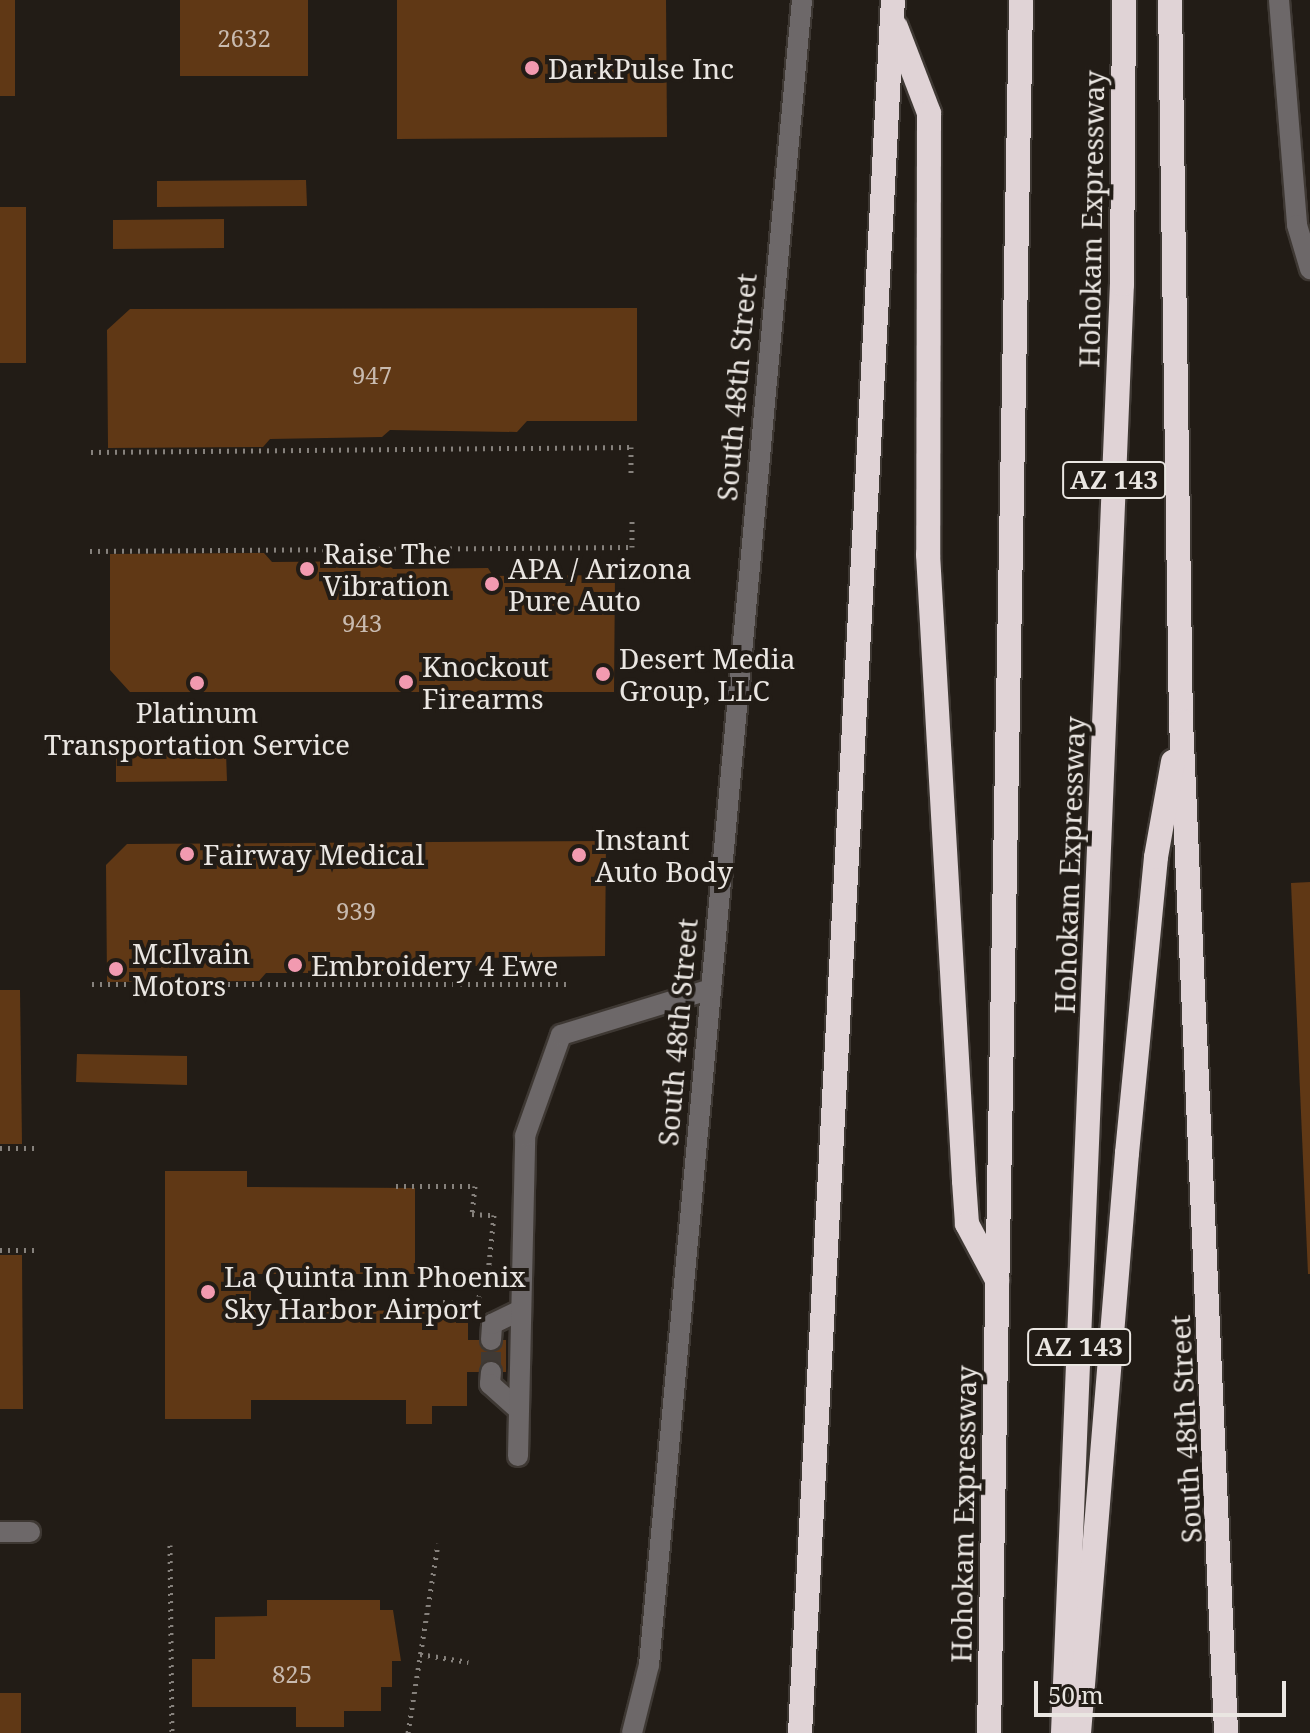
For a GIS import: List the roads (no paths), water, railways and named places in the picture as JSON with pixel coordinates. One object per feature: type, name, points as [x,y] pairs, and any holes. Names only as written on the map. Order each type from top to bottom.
[{"type":"highway","name":"Hohokam Expressway","points":[[989,1733],[1021,0]]},
{"type":"highway","name":"Hohokam Expressway","points":[[1063,1733],[1122,284],[1124,0]]},
{"type":"highway","name":"South 48th Street","points":[[1170,0],[1181,721],[1226,1656]]},
{"type":"highway","points":[[893,9],[929,113],[928,554],[964,1181],[967,1224],[998,1282]]},
{"type":"highway","points":[[800,1733],[893,9]]},
{"type":"highway","points":[[1079,1733],[1155,873],[1181,721]]},
{"type":"highway","points":[[1226,1656],[1226,1733]]},
{"type":"highway","points":[[1226,1656],[1239,1733]]},
{"type":"highway","points":[[805,1665],[809,1733]]},
{"type":"street","name":"South 48th Street","points":[[632,1733],[649,1665],[802,0]]},
{"type":"street","points":[[1279,0],[1297,225],[1310,269]]},
{"type":"street","points":[[518,1456],[525,1136],[561,1035],[711,989]]},
{"type":"street","points":[[491,1340],[492,1324],[521,1310]]},
{"type":"street","points":[[491,1372],[490,1384],[519,1410]]},
{"type":"street","points":[[0,1532],[30,1532]]},
{"type":"tunnel","points":[[491,1340],[491,1372]]},
{"type":"place","name":"DarkPulse Inc","points":[[532,68]]},
{"type":"place","name":"Raise The Vibration","points":[[307,569]]},
{"type":"place","name":"APA / Arizona Pure Auto","points":[[492,584]]},
{"type":"place","name":"Desert Media Group, LLC","points":[[603,674]]},
{"type":"place","name":"Knockout Firearms","points":[[406,682]]},
{"type":"place","name":"Platinum Transportation Service","points":[[197,683]]},
{"type":"place","name":"Fairway Medical","points":[[187,854]]},
{"type":"place","name":"Instant Auto Body","points":[[579,855]]},
{"type":"place","name":"Embroidery 4 Ewe","points":[[295,965]]},
{"type":"place","name":"McIlvain Motors","points":[[116,969]]},
{"type":"place","name":"La Quinta Inn Phoenix Sky Harbor Airport","points":[[208,1292]]}]
